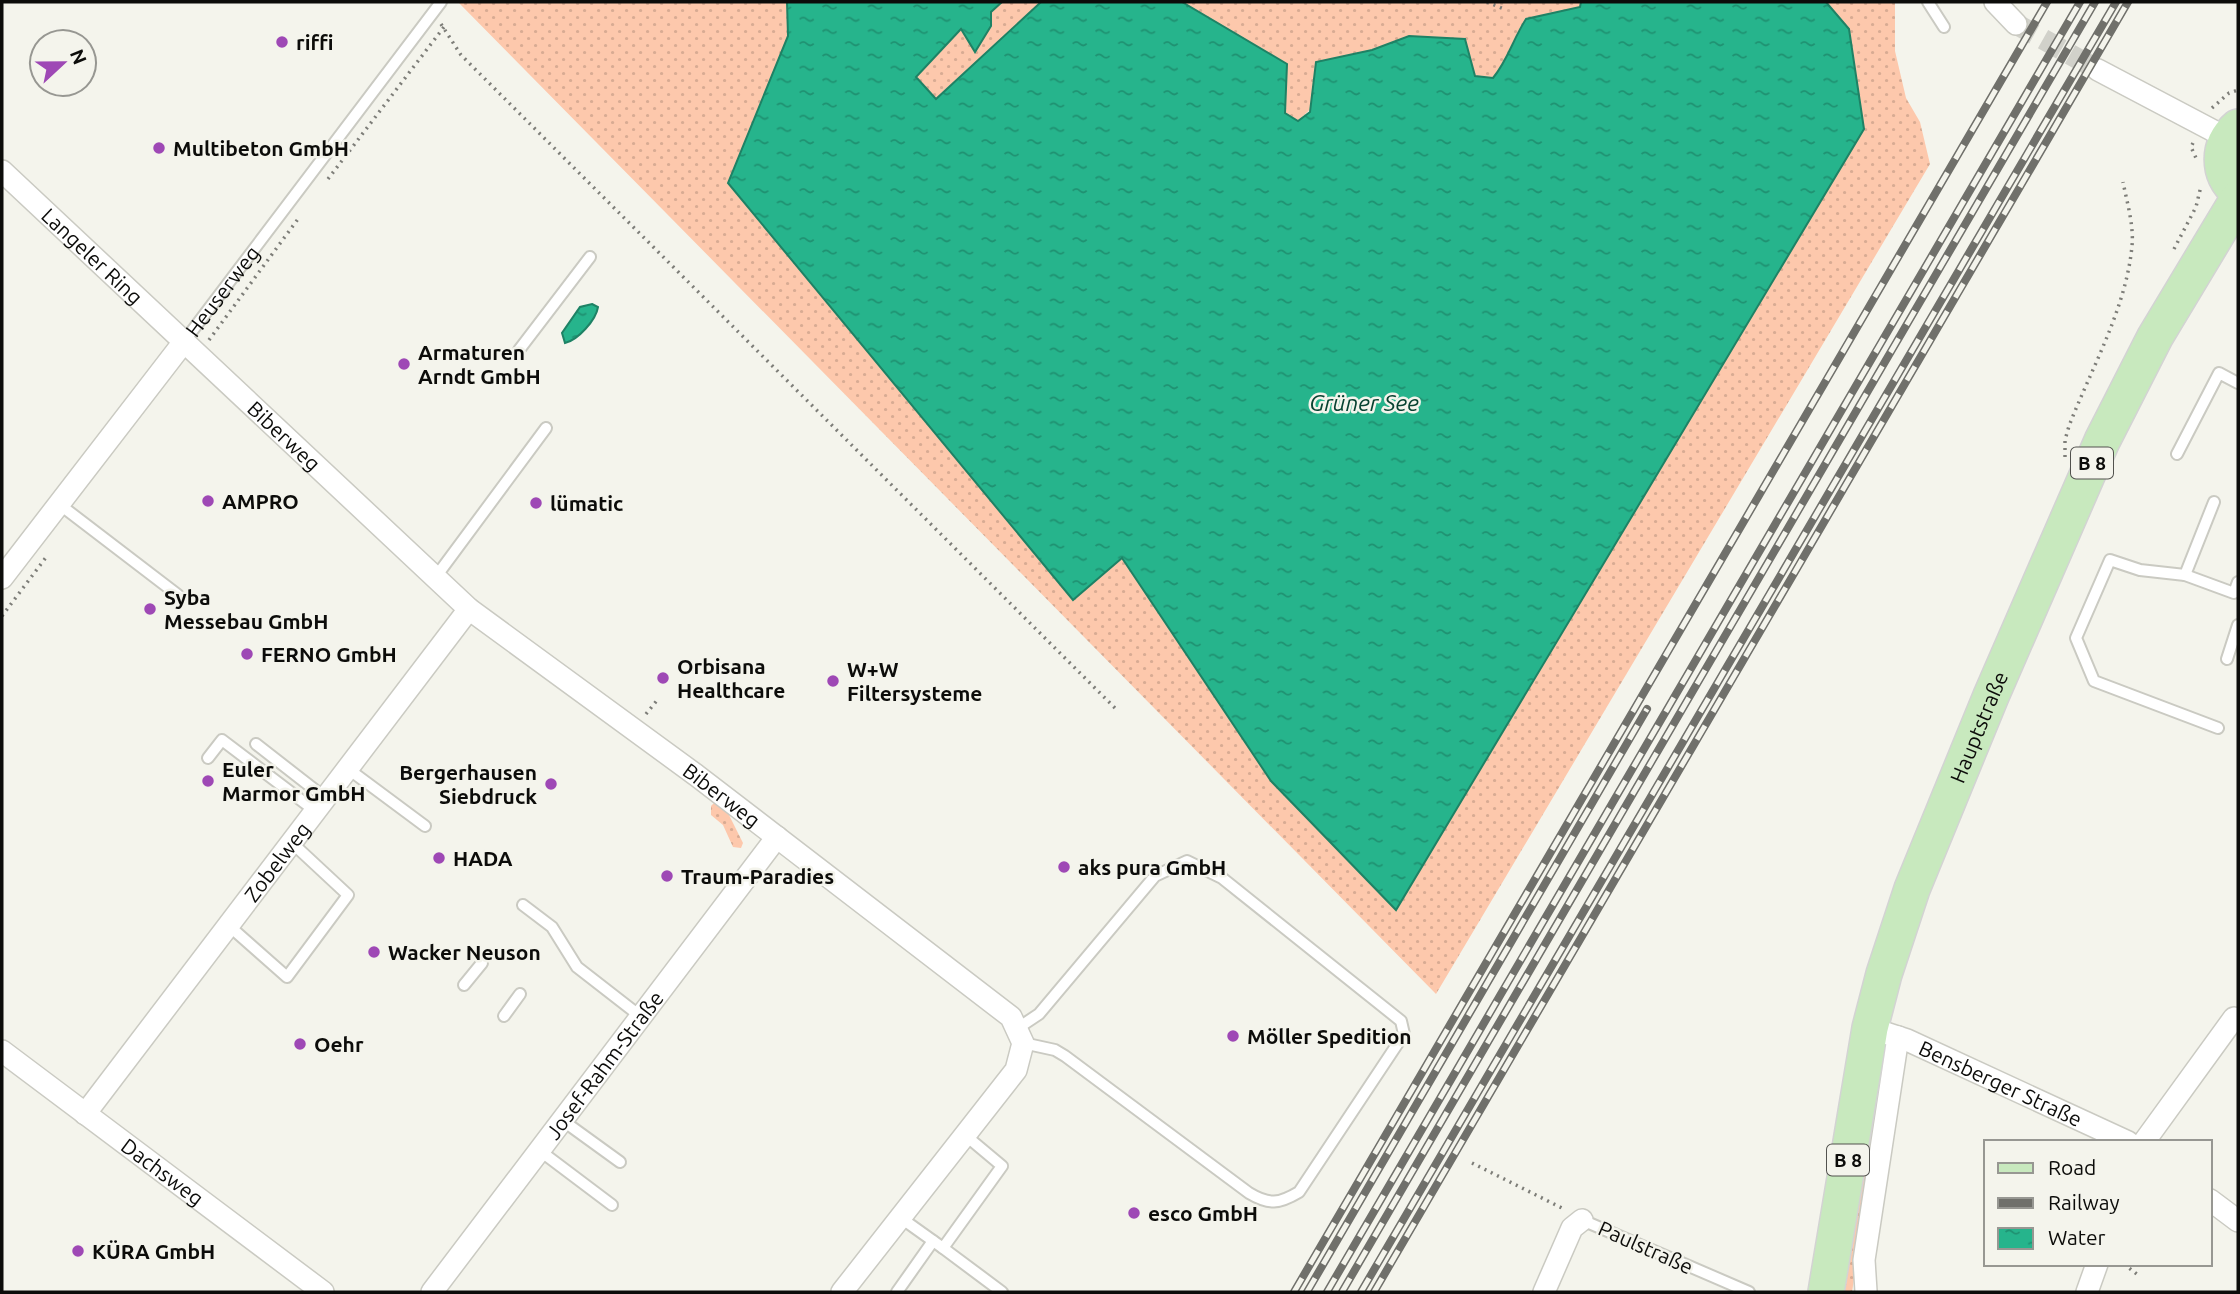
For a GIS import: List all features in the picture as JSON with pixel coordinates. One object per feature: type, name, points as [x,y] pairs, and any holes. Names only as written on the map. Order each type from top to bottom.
[{"type":"main road","points":[[2233,132],[2222,163],[2224,175],[2238,192]]},
{"type":"main road","name":"Hauptstraße","points":[[1826,1292],[1884,1032],[1887,963],[1916,879],[2088,473],[2155,337],[2238,199]]},
{"type":"street","points":[[1995,2],[2016,24]]},
{"type":"street","points":[[2098,71],[2233,132]]},
{"type":"street","name":"Langeler Ring","points":[[2,172],[190,350]]},
{"type":"street","name":"Heuserweg","points":[[2,578],[67,510],[190,350]]},
{"type":"street","name":"Biberweg","points":[[190,350],[469,609],[777,837],[1011,1017],[1021,1036]]},
{"type":"street","name":"Zobelweg","points":[[85,1114],[469,609]]},
{"type":"street","name":"Josef-Rahm-Straße","points":[[432,1292],[777,837]]},
{"type":"street","points":[[2145,1140],[2234,1018]]},
{"type":"street","name":"Bensberger Straße","points":[[1884,1032],[2124,1140]]},
{"type":"street","name":"Hauptstraße","points":[[1866,1291],[1864,1260],[1884,1032]]},
{"type":"street","points":[[842,1292],[1016,1070],[1021,1036]]},
{"type":"street","name":"Dachsweg","points":[[2,1051],[323,1292]]},
{"type":"street","points":[[2212,1202],[2238,1221]]},
{"type":"street","points":[[1544,1292],[1572,1228],[1582,1220]]},
{"type":"street","points":[[2087,1292],[2096,1266]]},
{"type":"lane","name":"Heuserweg","points":[[190,350],[440,2]]},
{"type":"lane","points":[[1928,2],[1944,27]]},
{"type":"lane","points":[[519,351],[590,257]]},
{"type":"lane","points":[[2177,454],[2219,373],[2238,383]]},
{"type":"lane","points":[[435,578],[546,428]]},
{"type":"lane","points":[[2185,575],[2214,502]]},
{"type":"lane","points":[[67,510],[178,595]]},
{"type":"lane","points":[[2218,728],[2094,681],[2076,638],[2110,560],[2140,570],[2185,575],[2234,593],[2238,582]]},
{"type":"lane","points":[[2227,659],[2238,625]]},
{"type":"lane","points":[[208,758],[222,740],[319,803]]},
{"type":"lane","points":[[256,744],[319,803]]},
{"type":"lane","points":[[347,768],[425,826]]},
{"type":"lane","points":[[228,924],[287,977],[348,895],[290,841]]},
{"type":"lane","points":[[1187,862],[1222,878],[1401,1021],[1404,1034],[1299,1192],[1280,1203],[1265,1202],[1249,1193],[1065,1056],[1021,1036],[1155,876],[1187,862]]},
{"type":"lane","points":[[523,905],[552,927],[576,967],[640,1016]]},
{"type":"lane","points":[[464,985],[482,963]]},
{"type":"lane","points":[[505,1016],[520,994]]},
{"type":"lane","points":[[562,1120],[620,1162]]},
{"type":"lane","points":[[897,1292],[1002,1166],[965,1135]]},
{"type":"lane","points":[[540,1150],[612,1205]]},
{"type":"lane","points":[[901,1218],[1002,1292]]},
{"type":"lane","name":"Paulstraße","points":[[1582,1220],[1749,1292]]},
{"type":"path","points":[[1487,2],[1504,9]]},
{"type":"path","points":[[432,14],[444,27],[461,55],[1118,711]]},
{"type":"path","points":[[321,188],[444,27]]},
{"type":"path","points":[[2088,473],[2067,461],[2064,440],[2106,336],[2129,263],[2133,244],[2123,182]]},
{"type":"path","points":[[190,350],[299,218]]},
{"type":"path","points":[[2,615],[67,510]]},
{"type":"path","points":[[1472,1163],[1582,1220]]},
{"type":"path","points":[[2127,1266],[2138,1275]]},
{"type":"shaded area","points":[[458,2],[787,2],[788,36],[728,183],[1074,600],[1122,558],[1271,781],[1396,910],[1760,302],[1849,30],[1826,2],[1895,2],[1895,51],[1906,98],[1920,122],[1930,164],[1436,994]]},
{"type":"shaded area","points":[[1002,2],[1041,2],[936,99],[916,77],[962,29],[975,51],[990,26],[991,12]]},
{"type":"shaded area","points":[[1182,2],[1581,2],[1580,7],[1526,19],[1493,78],[1475,76],[1465,39],[1409,36],[1372,50],[1298,121],[1285,113],[1286,64]]},
{"type":"shaded area","points":[[715,802],[729,815],[743,843],[741,848],[733,847],[723,825],[711,815],[711,806]]},
{"type":"shaded area","points":[[1891,1046],[1852,1292],[1840,1292],[1884,1049]]},
{"type":"water","name":"Grüner See","points":[[787,2],[1002,2],[991,12],[991,26],[975,52],[961,29],[916,77],[936,99],[1041,2],[1182,2],[1287,64],[1285,113],[1298,121],[1310,112],[1316,62],[1372,50],[1409,36],[1465,39],[1475,76],[1493,78],[1526,19],[1580,7],[1581,2],[1826,2],[1849,29],[1864,129],[1396,910],[1271,781],[1122,558],[1073,600],[728,183],[788,36]]},
{"type":"water","points":[[592,304],[598,307],[590,323],[581,334],[565,343],[562,333],[580,307]]},
{"type":"tunnel","points":[[2016,24],[2098,70]]},
{"type":"railway","points":[[1294,1292],[2047,2]]},
{"type":"railway","points":[[1327,1292],[2080,2]]},
{"type":"railway","points":[[1342,1292],[2095,2]]},
{"type":"railway","points":[[1361,1292],[2116,2]]},
{"type":"railway","points":[[1374,1292],[2128,2]]},
{"type":"railway","points":[[1307,1292],[1647,709]]},
{"type":"place","name":"riffi","points":[[282,42]]},
{"type":"place","name":"Multibeton GmbH","points":[[159,148]]},
{"type":"place","name":"Armaturen Arndt GmbH","points":[[404,364]]},
{"type":"place","name":"AMPRO","points":[[208,501]]},
{"type":"place","name":"lümatic","points":[[536,503]]},
{"type":"place","name":"Syba Messebau GmbH","points":[[150,609]]},
{"type":"place","name":"FERNO GmbH","points":[[247,654]]},
{"type":"place","name":"Orbisana Healthcare","points":[[663,678]]},
{"type":"place","name":"W+W Filtersysteme","points":[[833,681]]},
{"type":"place","name":"Euler Marmor GmbH","points":[[208,781]]},
{"type":"place","name":"Bergerhausen Siebdruck","points":[[551,784]]},
{"type":"place","name":"HADA","points":[[439,858]]},
{"type":"place","name":"aks pura GmbH","points":[[1064,867]]},
{"type":"place","name":"Traum-Paradies","points":[[667,876]]},
{"type":"place","name":"Wacker Neuson","points":[[374,952]]},
{"type":"place","name":"Möller Spedition","points":[[1233,1036]]},
{"type":"place","name":"Oehr","points":[[300,1044]]},
{"type":"place","name":"esco GmbH","points":[[1134,1213]]},
{"type":"place","name":"KÜRA GmbH","points":[[78,1251]]}]
